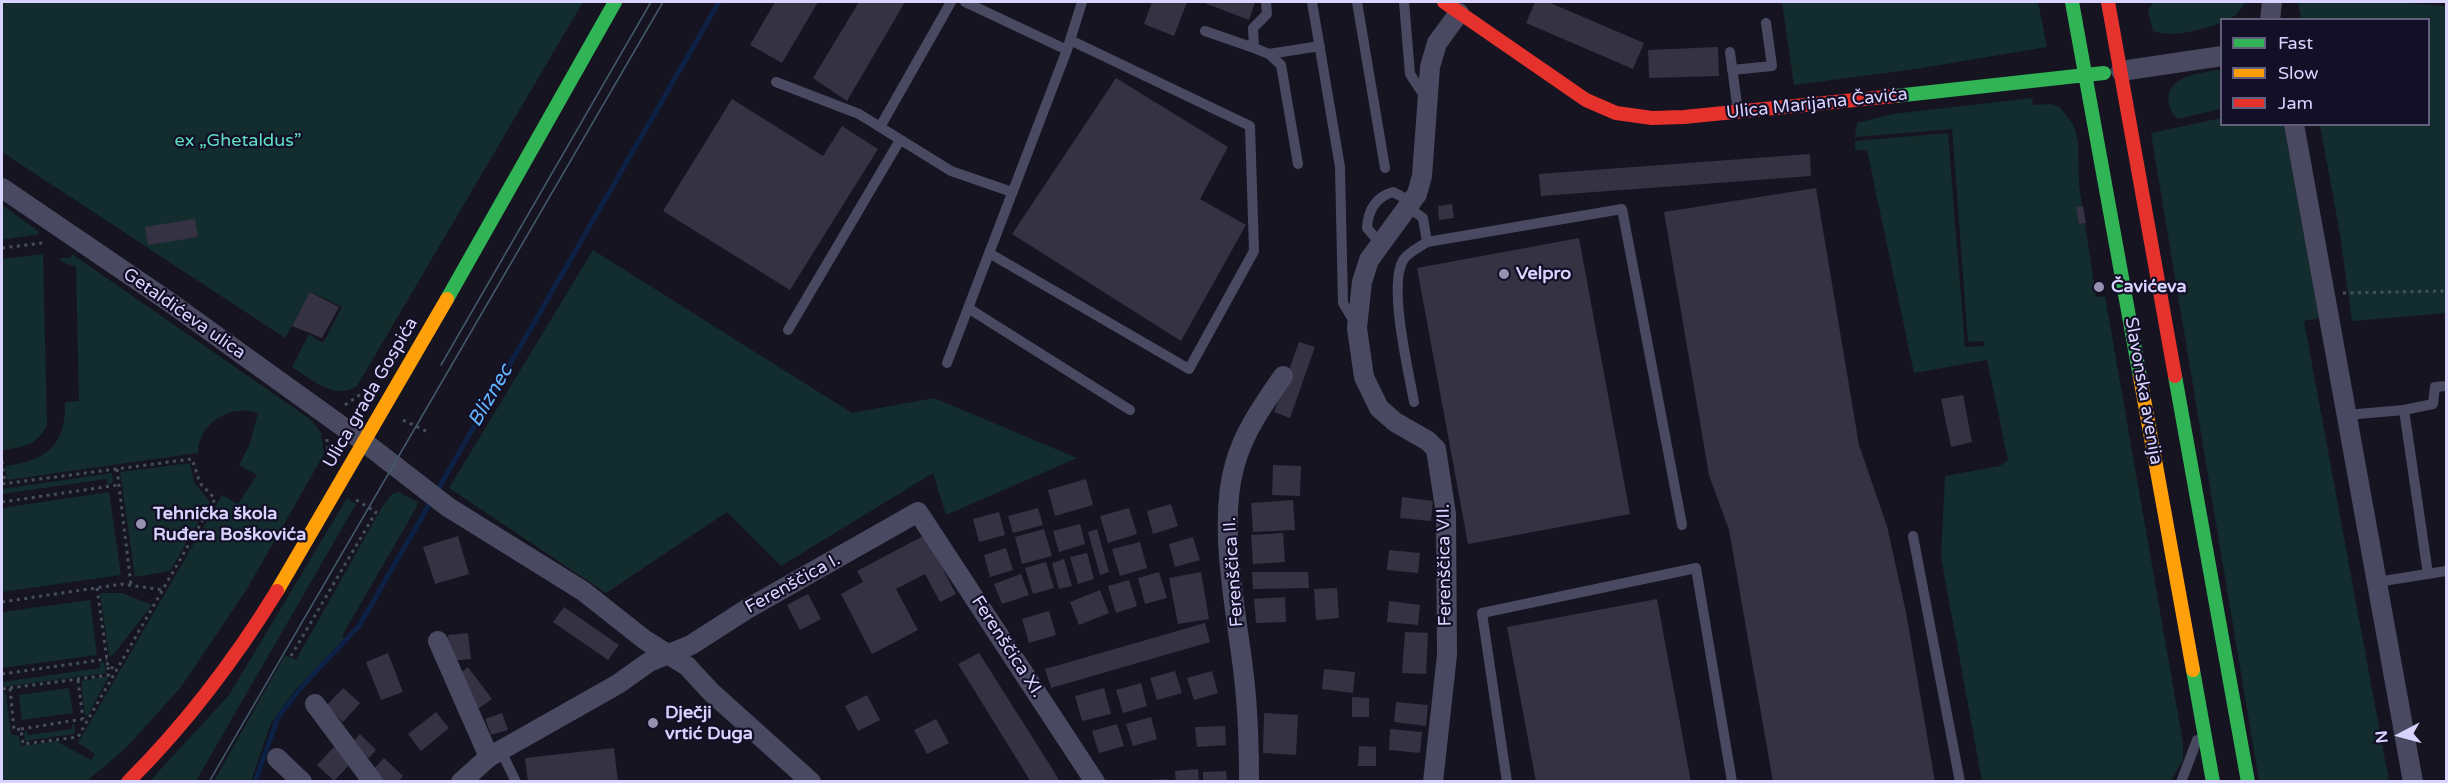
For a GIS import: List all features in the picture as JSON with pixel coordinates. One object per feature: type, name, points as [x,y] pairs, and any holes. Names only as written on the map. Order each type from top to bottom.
[{"type":"street","name":"Ulica grada Gospića","points":[[128,782],[184,724],[228,667],[262,615],[364,442],[615,2]]},
{"type":"street","name":"Slavonska avenija","points":[[2072,2],[2212,782]]},
{"type":"street","name":"Slavonska avenija","points":[[2108,2],[2248,782]]},
{"type":"street","points":[[2270,18],[2272,2]]},
{"type":"street","name":"Ferenščica VII.","points":[[1432,782],[1446,655],[1446,514],[1436,449],[1428,441],[1395,422],[1379,408],[1364,377],[1357,328],[1362,282],[1370,260],[1380,243],[1394,229],[1410,205],[1422,176],[1430,67],[1437,43],[1457,5]]},
{"type":"street","name":"Ulica Marijana Čavića","points":[[1457,5],[1599,107],[1652,118],[1738,112],[2085,75],[2220,56]]},
{"type":"street","points":[[2294,126],[2413,782]]},
{"type":"street","name":"Getaldićeva ulica","points":[[2,188],[168,302],[364,442],[448,507],[583,591],[645,640],[668,654]]},
{"type":"street","name":"Ferenščica II.","points":[[1249,782],[1244,679],[1232,589],[1228,510],[1234,465],[1246,432],[1283,376]]},
{"type":"street","name":"Ferenščica I.","points":[[461,782],[495,754],[618,684],[649,662],[691,645],[747,609],[918,512]]},
{"type":"street","name":"Ferenščica XI.","points":[[918,512],[1095,782]]},
{"type":"street","points":[[438,641],[495,754]]},
{"type":"street","points":[[668,654],[687,666],[711,693],[811,782]]},
{"type":"street","points":[[315,705],[373,782]]},
{"type":"street","points":[[278,758],[302,782]]},
{"type":"lane","points":[[880,127],[951,2]]},
{"type":"lane","points":[[965,2],[1250,126],[1254,251],[1189,369],[989,253]]},
{"type":"lane","points":[[947,363],[1068,45],[1082,2]]},
{"type":"lane","points":[[1254,48],[1253,28],[1267,14],[1266,2]]},
{"type":"lane","points":[[1312,2],[1340,167],[1342,303],[1357,328]]},
{"type":"lane","points":[[1357,2],[1385,168]]},
{"type":"lane","points":[[1404,2],[1410,74],[1426,97]]},
{"type":"lane","points":[[1732,70],[1772,66],[1766,23]]},
{"type":"lane","points":[[1205,31],[1269,54],[1281,65],[1298,164]]},
{"type":"lane","points":[[1269,54],[1320,46]]},
{"type":"lane","points":[[1730,52],[1738,112]]},
{"type":"lane","points":[[776,82],[859,114],[951,171],[1012,192]]},
{"type":"lane","points":[[788,330],[900,140]]},
{"type":"lane","points":[[1380,243],[1367,228],[1367,217],[1382,195],[1393,192],[1424,218],[1427,242]]},
{"type":"lane","points":[[1414,402],[1398,305],[1398,278],[1404,259],[1427,242],[1622,209],[1682,525]]},
{"type":"lane","points":[[968,308],[1130,410]]},
{"type":"lane","points":[[2346,415],[2404,410],[2433,404],[2435,387],[2446,386]]},
{"type":"lane","points":[[2404,410],[2428,574]]},
{"type":"lane","points":[[1914,536],[1960,782]]},
{"type":"lane","points":[[1507,782],[1482,614],[1696,568],[1732,782]]},
{"type":"lane","points":[[2377,582],[2446,571]]},
{"type":"lane","points":[[2181,782],[2196,745],[2201,722]]},
{"type":"lane","points":[[495,754],[516,782]]},
{"type":"path","points":[[2,248],[42,243]]},
{"type":"path","points":[[2324,294],[2446,291]]},
{"type":"path","points":[[403,420],[428,432]]},
{"type":"path","points":[[2,461],[3,484],[192,459],[200,483],[215,498],[118,669],[85,720],[78,737],[23,744],[21,729]]},
{"type":"path","points":[[117,469],[131,585]]},
{"type":"path","points":[[2,502],[118,485]]},
{"type":"path","points":[[291,656],[376,512],[348,494]]},
{"type":"path","points":[[2,602],[131,585],[163,590]]},
{"type":"path","points":[[2,689],[109,675],[97,588]]},
{"type":"path","points":[[2,674],[107,658]]},
{"type":"path","points":[[108,667],[118,669]]},
{"type":"path","points":[[78,679],[85,720]]},
{"type":"path","points":[[10,688],[14,730],[85,720]]},
{"type":"green space","name":"ex „Ghetaldus”","points":[[2,2],[583,2],[357,386],[340,391],[323,387],[292,367],[309,334],[323,343],[342,307],[311,292],[285,338],[2,152]]},
{"type":"green space","points":[[1782,2],[2038,2],[2047,47],[1916,69],[1794,85]]},
{"type":"green space","points":[[2246,2],[2230,18],[2220,18],[2220,23],[2170,34],[2153,31],[2148,10],[2153,3]]},
{"type":"green space","points":[[2298,2],[2396,2],[2446,6],[2446,313],[2352,321],[2340,234],[2320,126],[2430,126],[2430,18],[2301,18]]},
{"type":"green space","points":[[2220,70],[2220,109],[2178,119],[2169,104],[2169,94],[2180,80],[2200,73]]},
{"type":"green space","points":[[2032,98],[2033,105],[2051,104],[2060,107],[2073,124],[2078,141],[2079,185],[2096,297],[2105,296],[2183,743],[2183,759],[2171,781],[1982,781],[1941,557],[1945,476],[2000,466],[2008,460],[1987,360],[1914,373],[1867,150],[1855,150],[1855,141],[1948,133],[1965,347],[1984,346],[1984,341],[1968,342],[1952,129],[1855,137],[1857,123],[1893,114]]},
{"type":"green space","points":[[2220,118],[2220,126],[2284,126],[2319,318],[2304,321],[2389,781],[2259,781],[2151,133]]},
{"type":"green space","points":[[2,205],[37,230],[39,234],[2,240]]},
{"type":"green space","points":[[593,250],[852,413],[934,398],[1077,458],[946,515],[933,473],[781,566],[727,512],[606,593],[449,488]]},
{"type":"green space","points":[[43,254],[47,425],[39,437],[29,444],[2,450],[2,259]]},
{"type":"green space","points":[[72,254],[310,419],[321,432],[324,454],[247,589],[181,687],[126,748],[87,781],[2,781],[2,691],[6,694],[11,734],[19,736],[21,746],[56,741],[91,760],[95,754],[78,743],[222,495],[238,504],[257,475],[239,465],[249,446],[258,413],[237,411],[227,413],[210,425],[199,442],[198,453],[7,480],[5,466],[32,460],[51,449],[62,430],[65,402],[79,401],[76,267],[62,262],[59,258],[71,258]]},
{"type":"green space","points":[[190,463],[194,482],[210,502],[170,571],[135,577],[120,472]]},
{"type":"green space","points":[[112,473],[113,483],[108,484],[107,479],[2,494],[2,489]]},
{"type":"green space","points":[[109,492],[121,575],[2,592],[2,508]]},
{"type":"green space","points":[[398,492],[418,502],[416,508],[342,636],[346,639],[296,689],[271,723],[251,781],[214,781],[285,655],[296,660],[382,507],[392,494]]},
{"type":"green space","points":[[347,498],[356,504],[196,781],[149,782],[229,695]]},
{"type":"green space","points":[[100,593],[122,593],[152,605],[113,655],[109,656]]},
{"type":"green space","points":[[90,600],[97,655],[2,668],[2,612]]},
{"type":"green space","points":[[104,662],[106,673],[2,687],[2,682],[100,668],[100,663]]},
{"type":"green space","points":[[109,676],[88,715],[85,716],[81,681]]},
{"type":"green space","points":[[69,688],[73,713],[22,720],[19,695]]},
{"type":"green space","points":[[72,724],[74,724],[75,734],[25,741],[24,733],[27,730],[28,735],[72,729]]},
{"type":"building","points":[[775,2],[818,2],[782,63],[750,45]]},
{"type":"building","points":[[859,2],[905,2],[847,101],[813,78]]},
{"type":"building","points":[[1152,2],[1187,2],[1174,36],[1144,24]]},
{"type":"building","points":[[1202,2],[1255,2],[1249,20]]},
{"type":"building","points":[[1535,2],[1548,2],[1644,43],[1633,69],[1526,23]]},
{"type":"building","points":[[1718,47],[1719,76],[1649,78],[1648,50]]},
{"type":"building","points":[[1116,78],[1228,147],[1200,199],[1246,225],[1181,341],[1012,234]]},
{"type":"building","points":[[732,99],[823,156],[842,126],[878,149],[790,290],[663,211]]},
{"type":"building","points":[[1810,154],[1811,176],[1541,196],[1539,174]]},
{"type":"building","points":[[1816,188],[1859,445],[1887,526],[1906,612],[1935,782],[1773,782],[1729,530],[1709,475],[1664,212]]},
{"type":"building","points":[[1452,204],[1454,218],[1439,220],[1438,206]]},
{"type":"building","points":[[2083,206],[2086,223],[2079,224],[2076,207]]},
{"type":"building","points":[[195,219],[198,237],[148,245],[145,227]]},
{"type":"building","points":[[1579,238],[1630,514],[1468,544],[1417,268]]},
{"type":"building","points":[[310,292],[339,307],[322,338],[292,326]]},
{"type":"building","points":[[1299,342],[1315,347],[1290,418],[1274,412]]},
{"type":"building","points":[[1963,395],[1972,442],[1951,447],[1941,399]]},
{"type":"building","points":[[1273,465],[1301,466],[1300,496],[1272,495]]},
{"type":"building","points":[[1086,479],[1093,505],[1055,516],[1048,490]]},
{"type":"building","points":[[1402,497],[1433,501],[1431,521],[1400,518]]},
{"type":"building","points":[[1293,500],[1295,530],[1253,532],[1251,503]]},
{"type":"building","points":[[1171,504],[1178,526],[1153,534],[1147,511]]},
{"type":"building","points":[[1038,508],[1043,525],[1013,533],[1008,516]]},
{"type":"building","points":[[1129,508],[1137,534],[1108,543],[1100,516]]},
{"type":"building","points":[[999,512],[1005,535],[979,542],[973,519]]},
{"type":"building","points":[[1080,524],[1085,544],[1059,552],[1053,531]]},
{"type":"building","points":[[1044,529],[1052,556],[1022,564],[1015,537]]},
{"type":"building","points":[[1097,529],[1109,572],[1100,575],[1088,532]]},
{"type":"building","points":[[1283,533],[1285,562],[1253,564],[1251,535]]},
{"type":"building","points":[[925,535],[956,594],[940,602],[925,574],[896,589],[918,630],[872,654],[841,594],[863,582],[857,571]]},
{"type":"building","points":[[458,536],[469,574],[435,584],[423,547]]},
{"type":"building","points":[[1193,537],[1200,560],[1175,567],[1169,544]]},
{"type":"building","points":[[1140,542],[1147,568],[1120,576],[1112,549]]},
{"type":"building","points":[[1006,548],[1013,570],[990,577],[984,555]]},
{"type":"building","points":[[1389,550],[1420,553],[1418,573],[1387,570]]},
{"type":"building","points":[[1087,553],[1094,579],[1078,584],[1070,557]]},
{"type":"building","points":[[1064,559],[1072,586],[1059,589],[1052,563]]},
{"type":"building","points":[[1046,562],[1054,588],[1033,594],[1025,568]]},
{"type":"building","points":[[1159,572],[1167,598],[1145,604],[1138,578]]},
{"type":"building","points":[[1201,572],[1209,619],[1178,624],[1169,578]]},
{"type":"building","points":[[1252,572],[1308,572],[1309,588],[1253,589]]},
{"type":"building","points":[[1021,574],[1029,595],[1002,604],[994,584]]},
{"type":"building","points":[[1129,580],[1137,606],[1116,613],[1108,586]]},
{"type":"building","points":[[1337,588],[1339,618],[1316,620],[1314,589]]},
{"type":"building","points":[[1100,590],[1109,613],[1079,625],[1070,602]]},
{"type":"building","points":[[808,594],[821,619],[800,630],[787,605]]},
{"type":"building","points":[[1285,597],[1286,622],[1256,623],[1254,599]]},
{"type":"building","points":[[1657,599],[1691,782],[1536,782],[1507,627]]},
{"type":"building","points":[[1389,601],[1420,605],[1418,625],[1387,622]]},
{"type":"building","points":[[564,607],[619,645],[608,660],[553,622]]},
{"type":"building","points":[[1049,611],[1056,635],[1029,643],[1022,619]]},
{"type":"building","points":[[1205,623],[1210,642],[1051,688],[1045,669]]},
{"type":"building","points":[[1405,632],[1428,633],[1426,674],[1402,673]]},
{"type":"building","points":[[468,633],[471,659],[451,661],[448,635]]},
{"type":"building","points":[[388,653],[403,692],[381,700],[366,662]]},
{"type":"building","points":[[979,653],[1060,782],[1031,782],[958,664]]},
{"type":"building","points":[[468,667],[492,699],[478,709],[455,677]]},
{"type":"building","points":[[1324,669],[1355,672],[1353,693],[1322,689]]},
{"type":"building","points":[[1175,671],[1182,693],[1157,700],[1150,678]]},
{"type":"building","points":[[1212,671],[1218,693],[1194,700],[1187,678]]},
{"type":"building","points":[[1141,683],[1147,706],[1123,713],[1116,690]]},
{"type":"building","points":[[343,688],[360,703],[343,722],[326,706]]},
{"type":"building","points":[[1104,688],[1111,714],[1082,721],[1075,696]]},
{"type":"building","points":[[867,695],[880,720],[858,731],[845,706]]},
{"type":"building","points":[[1352,697],[1369,698],[1369,717],[1352,717]]},
{"type":"building","points":[[1396,702],[1428,705],[1426,726],[1394,722]]},
{"type":"building","points":[[436,712],[449,728],[421,751],[408,734]]},
{"type":"building","points":[[502,713],[508,730],[491,735],[485,719]]},
{"type":"building","points":[[1264,713],[1298,715],[1296,755],[1263,753]]},
{"type":"building","points":[[1151,717],[1157,739],[1133,746],[1126,724]]},
{"type":"building","points":[[936,719],[949,743],[927,754],[914,730]]},
{"type":"building","points":[[1117,724],[1124,746],[1099,753],[1092,731]]},
{"type":"building","points":[[1225,726],[1226,745],[1197,747],[1195,727]]},
{"type":"building","points":[[1390,729],[1422,732],[1420,753],[1389,750]]},
{"type":"building","points":[[360,734],[376,750],[369,758],[352,743]]},
{"type":"building","points":[[1359,746],[1376,747],[1376,766],[1358,766]]},
{"type":"building","points":[[334,747],[351,763],[334,781],[317,765]]},
{"type":"building","points":[[614,748],[618,782],[528,782],[525,758]]},
{"type":"building","points":[[384,758],[403,776],[398,782],[382,782],[371,772]]},
{"type":"building","points":[[1198,769],[1199,782],[1176,782],[1175,771]]},
{"type":"building","points":[[1226,771],[1227,782],[1203,782],[1203,772]]},
{"type":"building","points":[[1167,779],[1167,782],[1150,782],[1150,780]]},
{"type":"waterway","name":"Bliznec","points":[[255,782],[278,717],[305,683],[359,626],[719,2]]},
{"type":"tram line","points":[[441,365],[651,2]]},
{"type":"tram line","points":[[209,782],[663,2]]},
{"type":"traffic: fast","points":[[447,299],[615,2]]},
{"type":"traffic: fast","points":[[2072,2],[2140,377]]},
{"type":"traffic: fast","points":[[1895,96],[2104,73]]},
{"type":"traffic: fast","points":[[2175,376],[2248,782]]},
{"type":"traffic: fast","points":[[2193,670],[2213,782]]},
{"type":"traffic: slow","points":[[277,591],[447,299]]},
{"type":"traffic: slow","points":[[2140,377],[2193,670]]},
{"type":"traffic: jam","points":[[1444,2],[1586,100],[1616,113],[1652,118],[1684,117],[1895,96]]},
{"type":"traffic: jam","points":[[2108,2],[2175,376]]},
{"type":"traffic: jam","points":[[128,782],[170,738],[208,691],[244,642],[277,591]]},
{"type":"place","name":"Velpro","points":[[1504,274]]},
{"type":"place","name":"Čavićeva","points":[[2099,287]]},
{"type":"place","name":"Tehnička škola Ruđera Boškovića","points":[[141,524]]},
{"type":"place","name":"Dječji vrtić Duga","points":[[653,723]]}]
